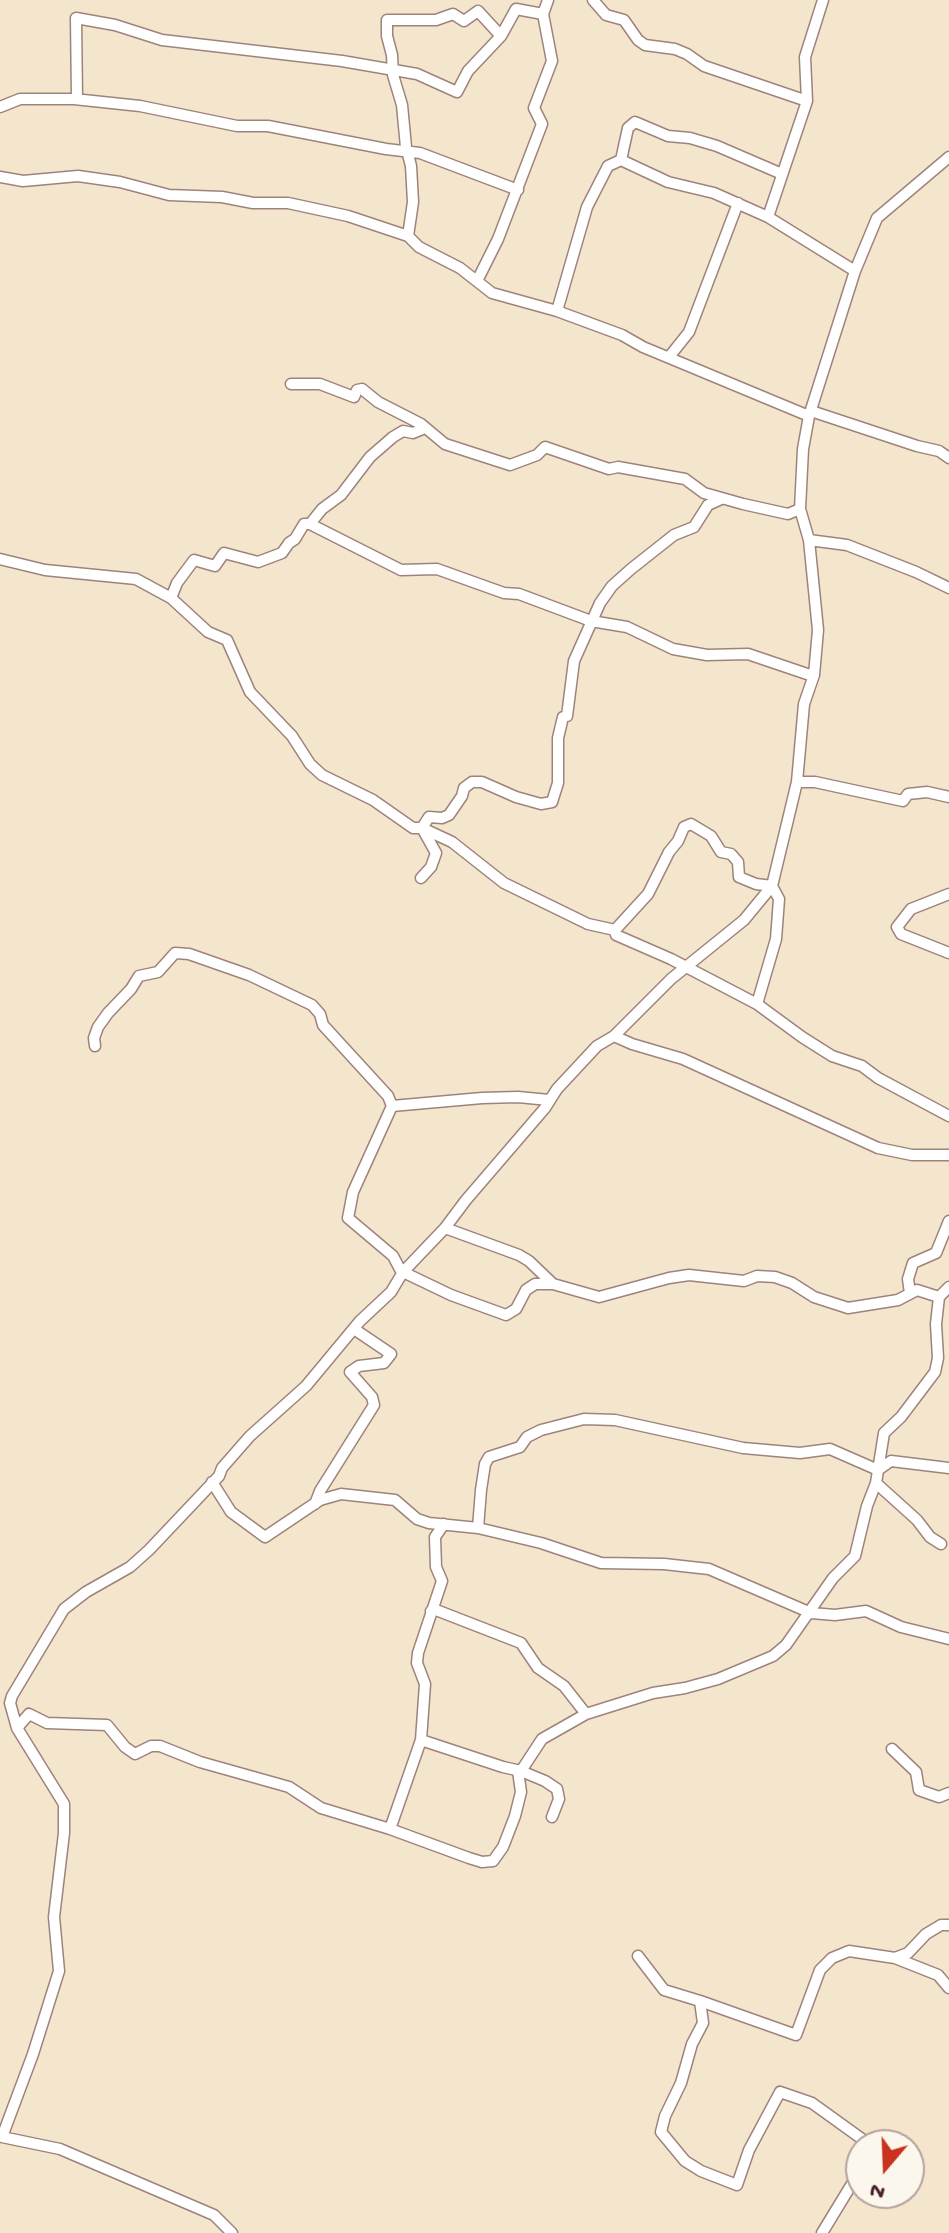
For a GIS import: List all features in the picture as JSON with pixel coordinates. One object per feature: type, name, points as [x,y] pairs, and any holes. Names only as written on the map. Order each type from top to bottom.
[{"type":"street","points":[[477,281],[498,239],[542,124],[534,108],[552,61],[543,14],[548,0]]},
{"type":"street","points":[[593,0],[606,15],[624,20],[645,45],[675,49],[704,66],[807,101]]},
{"type":"street","points":[[768,217],[807,101],[805,57],[823,0]]},
{"type":"street","points":[[77,99],[76,18],[115,25],[162,40],[393,69],[432,79],[457,92],[468,71],[501,36],[516,9],[543,14]]},
{"type":"street","points":[[408,236],[413,202],[411,166],[387,36],[387,20],[436,20],[453,14],[464,21],[478,11],[501,36]]},
{"type":"street","points":[[0,107],[20,99],[77,99],[140,106],[237,126],[268,126],[438,157],[518,190]]},
{"type":"street","points":[[621,160],[628,128],[635,122],[668,136],[690,138],[717,146],[782,174]]},
{"type":"street","points":[[232,2233],[214,2215],[60,2149],[1,2138],[33,2054],[59,1971],[54,1917],[64,1833],[64,1804],[25,1745],[10,1703],[12,1696],[64,1609],[86,1592],[130,1567],[212,1482],[250,1436],[306,1386],[354,1329],[391,1292],[403,1273],[445,1228],[557,1089],[597,1046],[614,1036],[686,967],[744,920],[772,886],[797,782],[804,704],[813,676],[818,630],[809,540],[800,509],[803,449],[810,413],[855,271],[877,218],[949,157]]},
{"type":"street","points":[[557,311],[587,207],[608,166],[621,160],[668,182],[714,193],[768,217],[855,271]]},
{"type":"street","points":[[0,177],[23,181],[78,176],[120,182],[169,195],[288,203],[348,216],[408,236],[419,247],[460,268],[492,293],[557,311],[810,413],[939,451],[949,458]]},
{"type":"street","points":[[669,357],[689,332],[738,203]]},
{"type":"street","points":[[291,384],[320,384],[354,397],[357,390],[362,389],[445,444],[510,465],[537,455],[545,447],[609,469],[618,467],[685,479],[704,493],[721,499],[788,514],[800,509]]},
{"type":"street","points":[[310,524],[322,509],[341,495],[370,457],[393,437],[403,431],[413,433],[425,428]]},
{"type":"street","points":[[422,828],[429,817],[449,815],[464,788],[472,782],[482,782],[541,804],[552,802],[558,783],[558,738],[563,717],[567,716],[574,661],[591,621],[612,586],[674,535],[694,527],[708,505],[721,499]]},
{"type":"street","points":[[171,598],[177,583],[194,560],[215,566],[224,553],[258,562],[266,561],[282,553],[304,524],[310,524],[401,570],[437,569],[504,593],[519,594],[591,621],[627,627],[673,649],[707,655],[748,654],[813,676]]},
{"type":"street","points":[[809,540],[847,545],[949,588]]},
{"type":"street","points":[[0,559],[57,572],[75,571],[136,579],[171,598],[208,632],[227,640],[250,692],[292,736],[310,764],[322,775],[373,800],[413,828],[422,828],[473,856],[504,883],[588,924],[615,930]]},
{"type":"street","points":[[797,782],[815,782],[903,801],[908,794],[927,792],[949,797]]},
{"type":"street","points":[[615,930],[648,894],[684,827],[691,824],[711,836],[721,852],[731,854],[738,862],[739,877],[772,886]]},
{"type":"street","points":[[421,878],[431,867],[436,853],[422,828]]},
{"type":"street","points":[[757,1004],[776,939],[779,899],[772,886]]},
{"type":"street","points":[[949,894],[911,909],[897,927],[901,934],[949,953]]},
{"type":"street","points":[[615,930],[616,935],[757,1004],[832,1056],[862,1066],[878,1078],[949,1116]]},
{"type":"street","points":[[95,1046],[98,1027],[139,976],[158,972],[175,953],[189,954],[249,975],[312,1005],[320,1014],[323,1025],[388,1096],[392,1106],[353,1192],[348,1218],[393,1256],[403,1273],[506,1315],[516,1309],[526,1290],[535,1284],[553,1284],[599,1297],[689,1275],[744,1281],[757,1276],[775,1277],[792,1283],[814,1297],[848,1308],[898,1300],[917,1290],[939,1297]]},
{"type":"street","points":[[614,1036],[683,1059],[878,1148],[912,1155],[949,1155]]},
{"type":"street","points":[[392,1106],[482,1098],[549,1100]]},
{"type":"street","points":[[910,1293],[908,1279],[913,1263],[936,1253],[949,1221]]},
{"type":"street","points":[[445,1228],[519,1255],[553,1284]]},
{"type":"street","points":[[17,1728],[29,1714],[47,1723],[107,1725],[135,1754],[151,1746],[160,1746],[200,1762],[289,1787],[321,1808],[469,1858],[493,1861],[498,1857],[515,1816],[521,1792],[520,1771],[542,1739],[586,1714],[653,1693],[718,1679],[773,1656],[786,1645],[833,1578],[855,1556],[876,1483],[884,1433],[901,1417],[935,1372],[939,1297],[949,1287]]},
{"type":"street","points":[[315,1504],[374,1405],[372,1397],[350,1372],[359,1366],[384,1363],[391,1354],[354,1329]]},
{"type":"street","points":[[478,1528],[485,1464],[489,1457],[520,1447],[527,1437],[541,1430],[584,1419],[615,1420],[658,1432],[743,1448],[800,1453],[830,1449],[878,1470]]},
{"type":"street","points":[[878,1470],[891,1461],[904,1460],[949,1468]]},
{"type":"street","points":[[212,1482],[231,1512],[265,1537],[315,1504],[341,1494],[395,1500],[417,1519],[478,1528],[541,1543],[601,1563],[664,1564],[709,1569],[811,1613],[835,1615],[866,1611],[901,1627],[949,1639]]},
{"type":"street","points":[[876,1483],[917,1520],[930,1537],[941,1544]]},
{"type":"street","points":[[390,1829],[421,1740],[425,1684],[417,1663],[442,1581],[436,1567],[435,1537],[444,1524]]},
{"type":"street","points":[[431,1611],[436,1610],[521,1643],[538,1668],[564,1686],[586,1714]]},
{"type":"street","points":[[421,1740],[545,1781],[557,1789],[559,1799],[552,1817]]},
{"type":"street","points":[[892,1749],[916,1772],[919,1790],[939,1797],[949,1793]]},
{"type":"street","points":[[895,1958],[908,1953],[926,1934],[941,1925],[949,1925]]},
{"type":"street","points":[[638,1956],[664,1990],[796,2035],[820,1970],[832,1958],[849,1951],[895,1958],[938,1975],[949,1988]]},
{"type":"street","points":[[700,2001],[703,2023],[692,2044],[681,2083],[661,2132],[685,2161],[737,2185],[749,2150],[780,2092],[812,2103],[848,2129]]},
{"type":"street","points":[[822,2233],[845,2195]]}]
